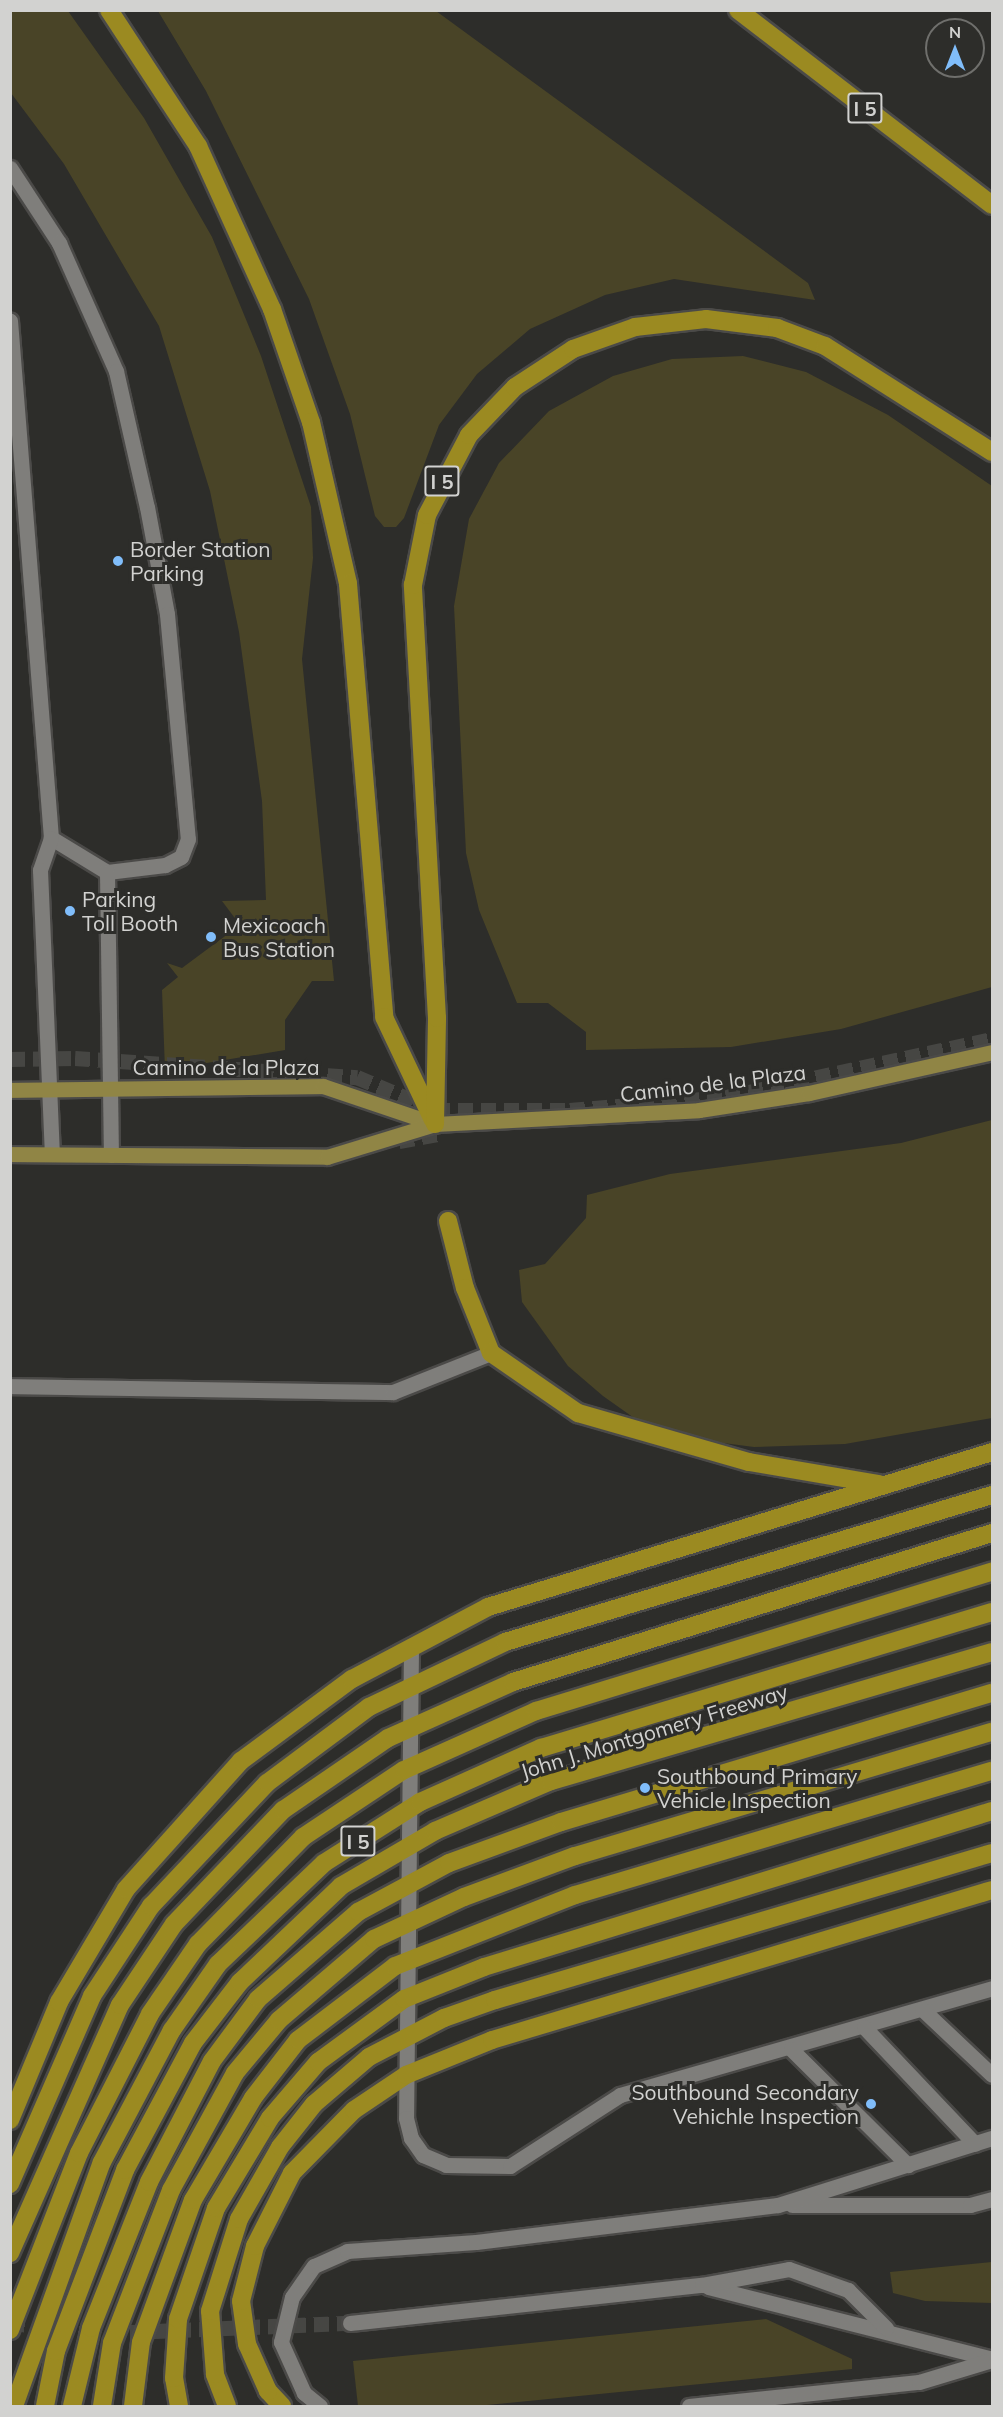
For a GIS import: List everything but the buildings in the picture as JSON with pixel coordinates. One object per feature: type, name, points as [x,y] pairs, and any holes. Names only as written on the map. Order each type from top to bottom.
[{"type":"highway","points":[[109,10],[198,146],[272,309],[311,422],[348,584],[384,1017],[435,1124]]},
{"type":"highway","name":"I 5","points":[[738,10],[993,205]]},
{"type":"highway","name":"I 5","points":[[435,1124],[437,1018],[413,585],[427,515],[469,435],[515,387],[573,349],[635,327],[706,319],[777,328],[825,346],[993,452]]},
{"type":"highway","points":[[448,1221],[465,1288],[491,1353],[578,1413],[749,1462],[884,1485]]},
{"type":"highway","points":[[10,2120],[59,2002],[126,1888],[241,1761],[352,1679],[488,1607],[993,1452]]},
{"type":"highway","points":[[10,2184],[92,1996],[151,1906],[267,1783],[369,1707],[505,1642],[993,1495]]},
{"type":"highway","points":[[10,2253],[120,2005],[174,1924],[283,1810],[411,1729],[513,1682],[993,1533]]},
{"type":"highway","name":"I 5","points":[[10,2330],[79,2153],[150,2014],[198,1944],[303,1837],[411,1767],[536,1711],[993,1572]]},
{"type":"highway","name":"I 5","points":[[14,2406],[102,2162],[172,2030],[218,1964],[324,1863],[411,1808],[541,1748],[993,1612]]},
{"type":"highway","name":"John J. Montgomery Freeway","points":[[45,2406],[56,2351],[125,2170],[193,2043],[240,1982],[341,1886],[410,1846],[551,1781],[993,1652]]},
{"type":"highway","points":[[72,2406],[91,2328],[149,2182],[212,2061],[258,1999],[358,1912],[410,1883],[561,1822],[993,1693]]},
{"type":"highway","points":[[102,2406],[111,2343],[171,2190],[235,2073],[279,2020],[374,1939],[410,1922],[575,1856],[993,1732]]},
{"type":"highway","points":[[133,2406],[135,2373],[141,2342],[194,2200],[253,2098],[298,2040],[410,1960],[575,1894],[993,1771]]},
{"type":"highway","points":[[179,2406],[174,2378],[178,2319],[216,2208],[270,2118],[318,2062],[410,1996],[602,1926],[993,1811]]},
{"type":"highway","points":[[238,2406],[224,2399],[210,2311],[239,2219],[280,2147],[314,2104],[369,2057],[408,2037],[495,2000],[993,1853]]},
{"type":"highway","points":[[282,2406],[268,2391],[247,2344],[241,2301],[255,2246],[292,2174],[354,2110],[406,2075],[492,2040],[993,1890]]},
{"type":"highway","points":[[135,2373],[145,2406]]},
{"type":"highway","points":[[174,2378],[189,2406]]},
{"type":"main road","name":"Camino de la Plaza","points":[[10,1154],[327,1157],[435,1124],[689,1111],[809,1093],[993,1052]]},
{"type":"main road","name":"Camino de la Plaza","points":[[10,1090],[323,1086],[435,1124]]},
{"type":"lane","points":[[10,168],[59,243],[116,371],[167,614],[188,839],[181,857],[165,865],[107,872],[51,838]]},
{"type":"lane","points":[[10,321],[51,838],[40,870],[52,1154]]},
{"type":"lane","points":[[107,872],[111,1155]]},
{"type":"lane","points":[[10,1386],[393,1392],[491,1353]]},
{"type":"lane","points":[[411,1648],[410,1996],[406,2118],[411,2139],[423,2155],[446,2164],[485,2169],[532,2156],[620,2095],[791,2049],[922,2009],[991,1991]]},
{"type":"lane","points":[[922,2009],[993,2075]]},
{"type":"lane","points":[[864,2027],[975,2144]]},
{"type":"lane","points":[[791,2049],[908,2164]]},
{"type":"lane","points":[[778,2205],[993,2138]]},
{"type":"lane","points":[[320,2406],[304,2393],[281,2342],[292,2297],[314,2266],[346,2251],[476,2242],[778,2205],[970,2205],[993,2199]]},
{"type":"lane","points":[[350,2323],[702,2285],[789,2269],[848,2290],[886,2328]]},
{"type":"lane","points":[[702,2285],[834,2322],[886,2328],[993,2359]]},
{"type":"lane","points":[[689,2406],[919,2382],[993,2359]]},
{"type":"shaded area","points":[[11,10],[68,11],[144,118],[212,237],[261,356],[311,507],[313,558],[302,659],[334,981],[312,981],[285,1020],[285,1050],[165,1070],[162,990],[178,977],[167,963],[182,968],[240,925],[222,901],[266,900],[262,801],[239,632],[210,491],[159,326],[64,164],[11,93]]},
{"type":"shaded area","points":[[158,11],[436,11],[808,283],[815,300],[674,279],[605,295],[530,329],[477,374],[439,425],[404,518],[396,527],[384,527],[375,516],[350,414],[309,299],[206,91]]},
{"type":"shaded area","points":[[743,356],[806,372],[888,415],[992,486],[992,987],[841,1029],[731,1047],[586,1050],[586,1032],[548,1003],[517,1003],[479,910],[466,853],[454,606],[469,519],[499,463],[549,411],[613,376],[672,359]]},
{"type":"shaded area","points":[[992,1120],[992,1418],[845,1444],[754,1447],[692,1439],[644,1425],[603,1396],[568,1366],[522,1302],[519,1270],[545,1264],[586,1218],[587,1195],[670,1174],[901,1143]]},
{"type":"shaded area","points":[[992,2262],[992,2303],[925,2301],[893,2293],[890,2272]]},
{"type":"shaded area","points":[[766,2319],[852,2359],[852,2369],[477,2406],[358,2406],[353,2361]]},
{"type":"tunnel","points":[[10,1059],[75,1058],[357,1077],[435,1110],[570,1110],[726,1097],[992,1039]]},
{"type":"tunnel","points":[[399,1141],[437,1134]]},
{"type":"tunnel","points":[[10,2322],[84,2334],[350,2323]]},
{"type":"place","name":"Border Station Parking","points":[[118,561]]},
{"type":"place","name":"Parking Toll Booth","points":[[70,911]]},
{"type":"place","name":"Mexicoach Bus Station","points":[[211,937]]},
{"type":"place","name":"Southbound Primary Vehicle Inspection","points":[[645,1788]]},
{"type":"place","name":"Southbound Secondary Vehichle Inspection","points":[[871,2104]]}]
